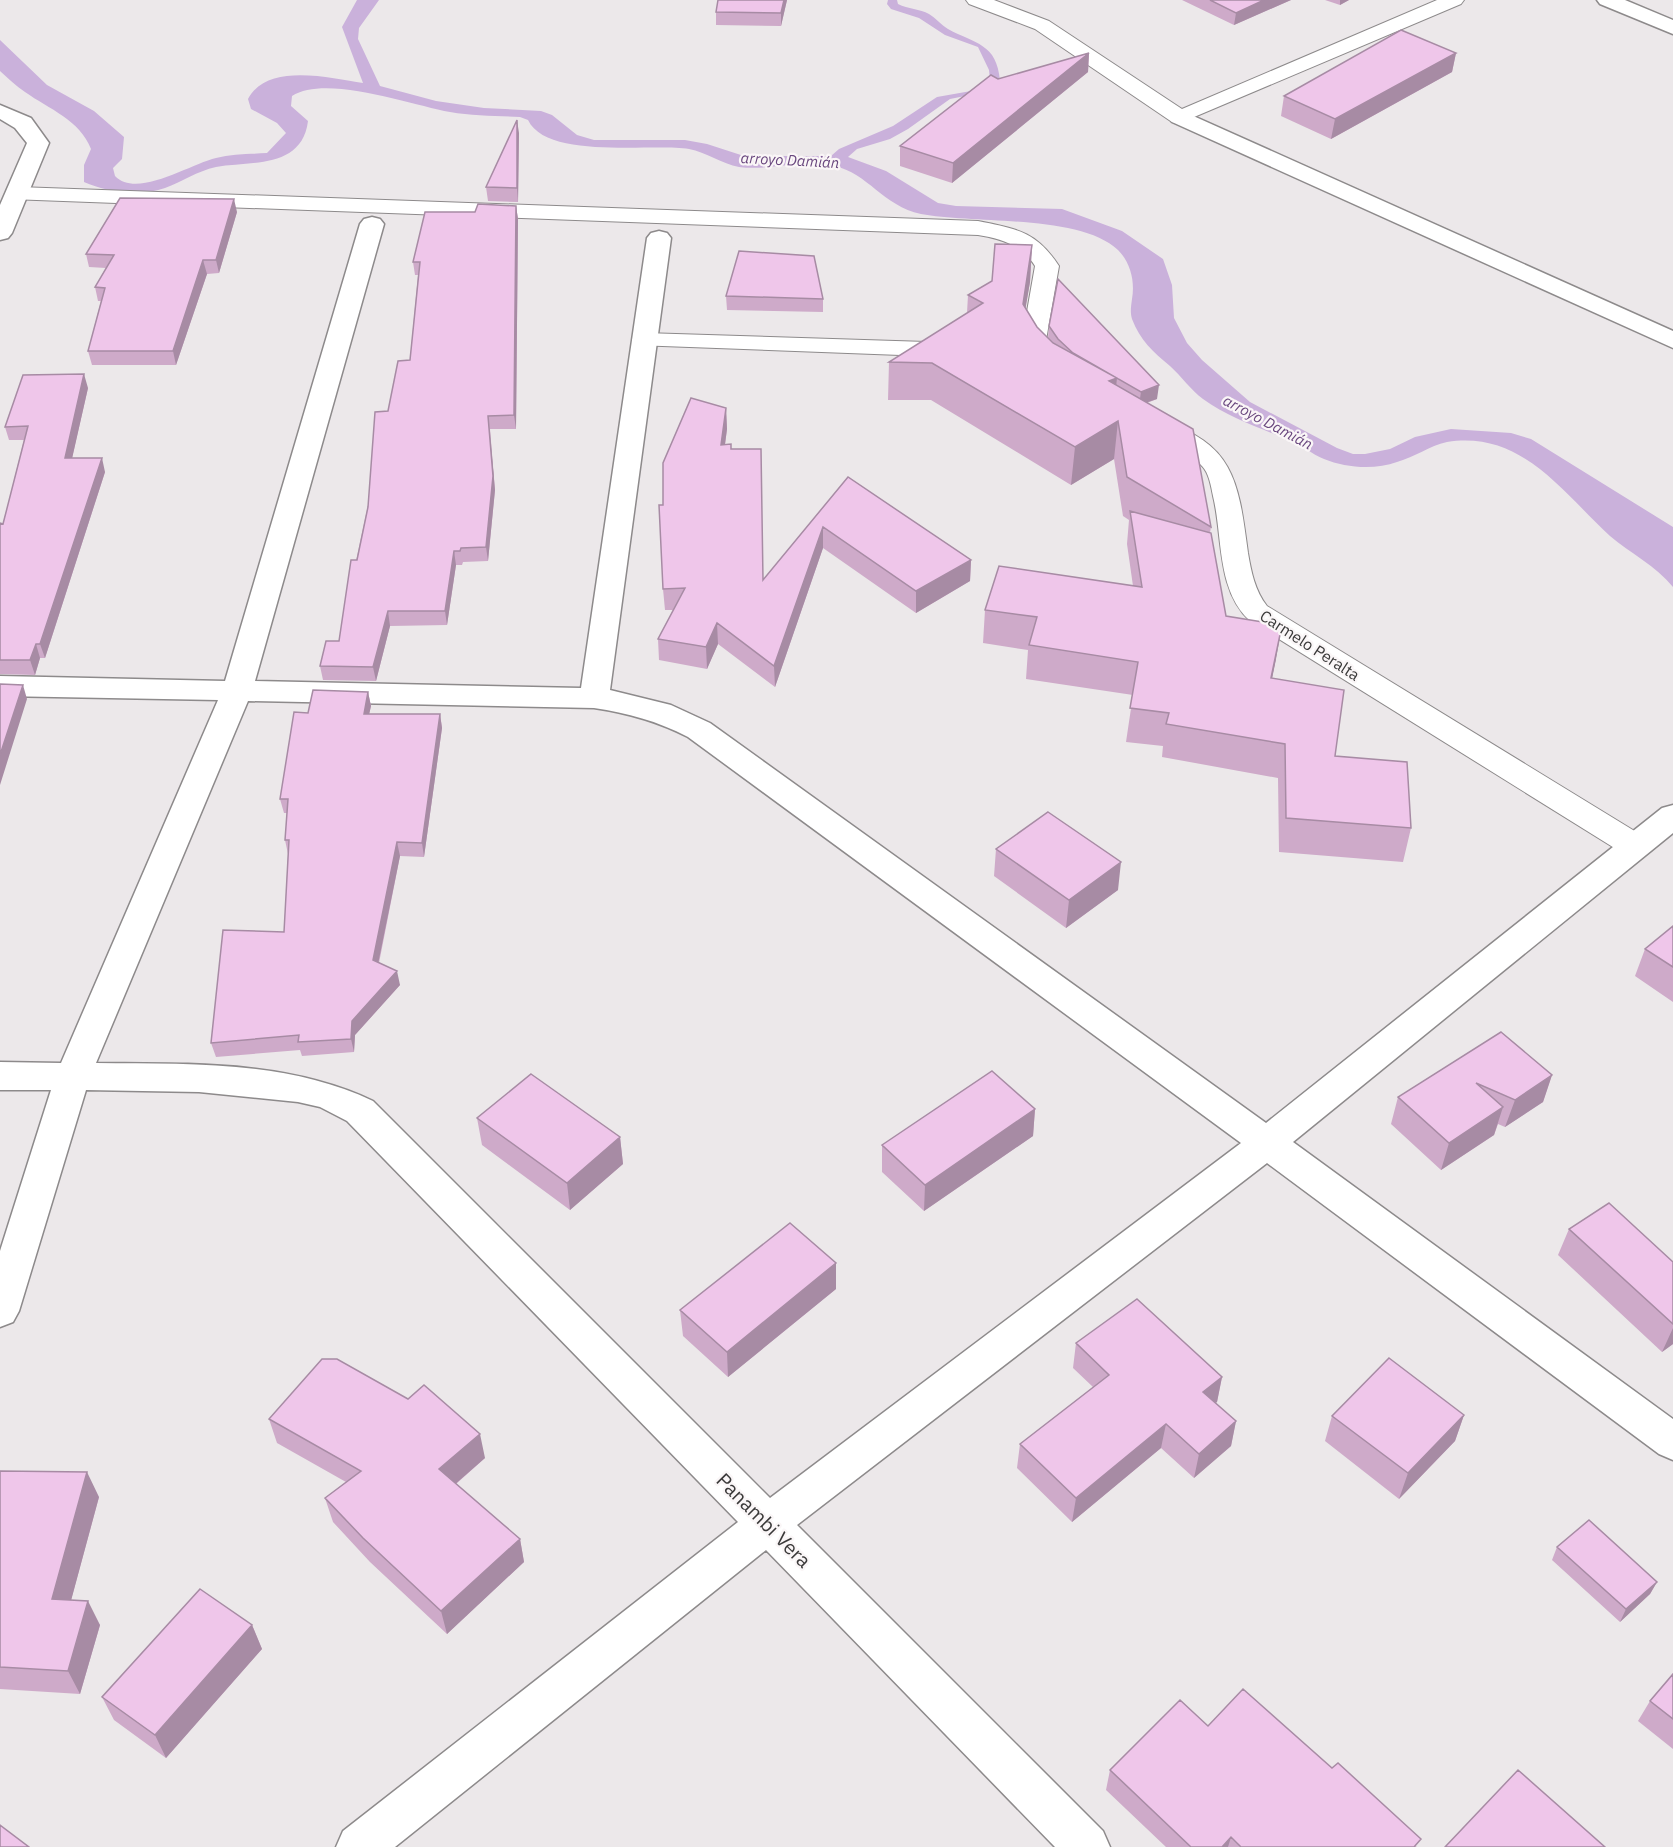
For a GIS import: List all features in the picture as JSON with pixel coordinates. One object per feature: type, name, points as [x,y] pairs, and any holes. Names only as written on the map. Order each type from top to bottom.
[{"type":"street","points":[[1608,0],[1673,28]]},
{"type":"street","points":[[0,112],[12,115],[29,128],[38,143],[0,233]]},
{"type":"street","points":[[1180,117],[1673,340]]},
{"type":"street","points":[[0,1311],[72,1078],[237,690],[372,224]]},
{"type":"street","points":[[594,698],[659,238]]},
{"type":"street","points":[[0,686],[594,698],[640,705],[669,713],[699,730],[1673,1442]]},
{"type":"street","points":[[359,1847],[767,1524],[1267,1143],[1658,834]]},
{"type":"street","name":"Panambi Vera","points":[[0,1076],[199,1078],[298,1088],[329,1096],[360,1111],[1087,1847]]},
{"type":"lane","points":[[976,0],[1042,25],[1180,117],[1454,0]]},
{"type":"lane","points":[[18,194],[867,222],[993,230],[1025,241],[1044,258],[1047,266],[1034,340],[1045,358],[1061,374],[1071,380]]},
{"type":"lane","points":[[644,340],[927,349]]},
{"type":"lane","name":"Carmelo Peralta","points":[[1133,415],[1206,455],[1217,467],[1224,490],[1243,586],[1255,610],[1280,628],[1658,834]]},
{"type":"water","name":"arroyo Damián","points":[[357,0],[379,0],[359,28],[358,39],[380,86],[436,101],[484,108],[541,111],[552,115],[577,135],[594,140],[685,140],[707,144],[744,156],[831,156],[839,149],[893,126],[937,97],[971,91],[990,80],[989,70],[978,47],[945,35],[919,18],[891,9],[887,4],[888,0],[897,0],[898,4],[925,12],[948,29],[983,46],[994,59],[1000,81],[970,95],[950,99],[908,129],[890,139],[857,149],[848,157],[886,171],[938,203],[956,206],[1062,209],[1122,231],[1163,259],[1172,285],[1174,318],[1187,343],[1202,360],[1250,402],[1337,448],[1353,454],[1365,454],[1390,449],[1415,437],[1451,429],[1511,433],[1531,439],[1673,527],[1673,587],[1651,566],[1610,536],[1539,468],[1519,455],[1498,446],[1474,441],[1447,442],[1388,465],[1351,466],[1324,459],[1293,442],[1213,406],[1153,351],[1139,333],[1131,314],[1133,286],[1131,273],[1122,255],[1101,239],[1078,231],[1053,225],[921,214],[896,204],[857,175],[834,166],[809,164],[751,168],[739,167],[689,149],[577,145],[556,141],[539,132],[528,120],[520,117],[459,113],[369,93],[326,88],[307,90],[292,96],[291,106],[308,121],[304,137],[296,148],[285,155],[273,160],[216,167],[156,191],[135,193],[113,191],[84,182],[84,165],[91,149],[79,130],[63,116],[22,90],[0,71],[0,40],[47,85],[94,111],[124,137],[122,159],[113,168],[115,176],[125,182],[136,184],[150,182],[216,158],[267,153],[286,133],[277,123],[251,109],[248,99],[257,87],[269,80],[300,75],[363,83],[342,27]]},
{"type":"building","points":[[718,0],[784,0],[781,13],[716,12]]},
{"type":"building","points":[[1210,0],[1264,0],[1236,13]]},
{"type":"building","points":[[1401,30],[1456,53],[1335,119],[1284,96]]},
{"type":"building","points":[[1089,53],[953,163],[900,146],[991,75],[998,79]]},
{"type":"building","points":[[517,120],[517,188],[486,187]]},
{"type":"building","points":[[120,198],[234,199],[216,260],[203,260],[173,351],[88,351],[105,288],[95,287],[114,255],[86,254]]},
{"type":"building","points":[[478,204],[516,206],[514,415],[488,416],[493,476],[486,547],[461,548],[460,551],[454,551],[445,611],[388,611],[373,667],[320,666],[326,641],[339,641],[351,560],[357,560],[368,507],[375,412],[388,411],[398,361],[410,360],[420,262],[413,262],[425,212],[475,212]]},
{"type":"building","points":[[995,244],[1032,245],[1023,304],[1037,327],[1053,343],[1117,378],[1109,381],[1193,429],[1211,527],[1127,477],[1118,421],[1075,447],[932,363],[889,362],[983,303],[968,295],[992,281]]},
{"type":"building","points":[[739,251],[814,256],[823,299],[726,296]]},
{"type":"building","points":[[1058,279],[1159,385],[1141,392],[1073,353],[1058,339],[1049,326]]},
{"type":"building","points":[[84,374],[65,458],[102,458],[40,644],[36,644],[30,660],[0,660],[0,523],[3,524],[28,426],[5,427],[23,375]]},
{"type":"building","points":[[691,398],[726,408],[721,445],[731,444],[731,449],[761,449],[763,580],[848,477],[971,560],[916,591],[823,527],[774,666],[717,623],[706,647],[658,639],[685,588],[663,589],[659,505],[663,505],[663,463]]},
{"type":"building","points":[[1130,511],[1211,533],[1226,616],[1282,625],[1271,678],[1344,690],[1335,756],[1407,762],[1411,828],[1286,818],[1285,744],[1166,724],[1169,713],[1130,708],[1138,662],[1029,645],[1037,617],[985,610],[999,566],[1142,587]]},
{"type":"building","points":[[0,684],[23,685],[0,755]]},
{"type":"building","points":[[313,690],[368,692],[364,714],[440,714],[422,843],[397,842],[373,960],[397,971],[352,1021],[351,1039],[298,1042],[299,1035],[211,1043],[223,930],[284,932],[289,840],[285,840],[288,799],[280,799],[294,712],[308,713]]},
{"type":"building","points":[[1048,812],[1121,862],[1069,900],[996,849]]},
{"type":"building","points":[[1673,926],[1673,967],[1645,949]]},
{"type":"building","points":[[1501,1032],[1552,1075],[1515,1100],[1476,1083],[1503,1107],[1449,1143],[1398,1097]]},
{"type":"building","points":[[992,1071],[1035,1109],[925,1185],[882,1145]]},
{"type":"building","points":[[531,1074],[620,1137],[567,1183],[477,1118]]},
{"type":"building","points":[[1609,1203],[1673,1262],[1673,1324],[1569,1229]]},
{"type":"building","points":[[790,1223],[836,1263],[727,1352],[680,1310]]},
{"type":"building","points":[[1137,1299],[1222,1377],[1203,1392],[1236,1421],[1199,1454],[1166,1424],[1076,1498],[1020,1444],[1109,1375],[1076,1343]]},
{"type":"building","points":[[1389,1358],[1464,1415],[1408,1473],[1332,1416]]},
{"type":"building","points":[[322,1359],[337,1359],[408,1399],[424,1385],[480,1434],[439,1469],[520,1539],[441,1611],[363,1538],[325,1498],[361,1471],[269,1419]]},
{"type":"building","points":[[0,1471],[87,1472],[52,1599],[88,1601],[68,1671],[0,1667]]},
{"type":"building","points":[[1589,1520],[1657,1582],[1626,1609],[1557,1547]]},
{"type":"building","points":[[200,1589],[252,1625],[155,1735],[102,1697]]},
{"type":"building","points":[[1673,1674],[1673,1719],[1650,1701]]},
{"type":"building","points":[[1243,1689],[1332,1768],[1338,1763],[1421,1839],[1414,1847],[1241,1847],[1231,1837],[1222,1847],[1191,1847],[1110,1770],[1180,1700],[1208,1726]]},
{"type":"building","points":[[1518,1770],[1605,1847],[1445,1847]]},
{"type":"building","points":[[0,1825],[29,1847],[0,1847]]}]
